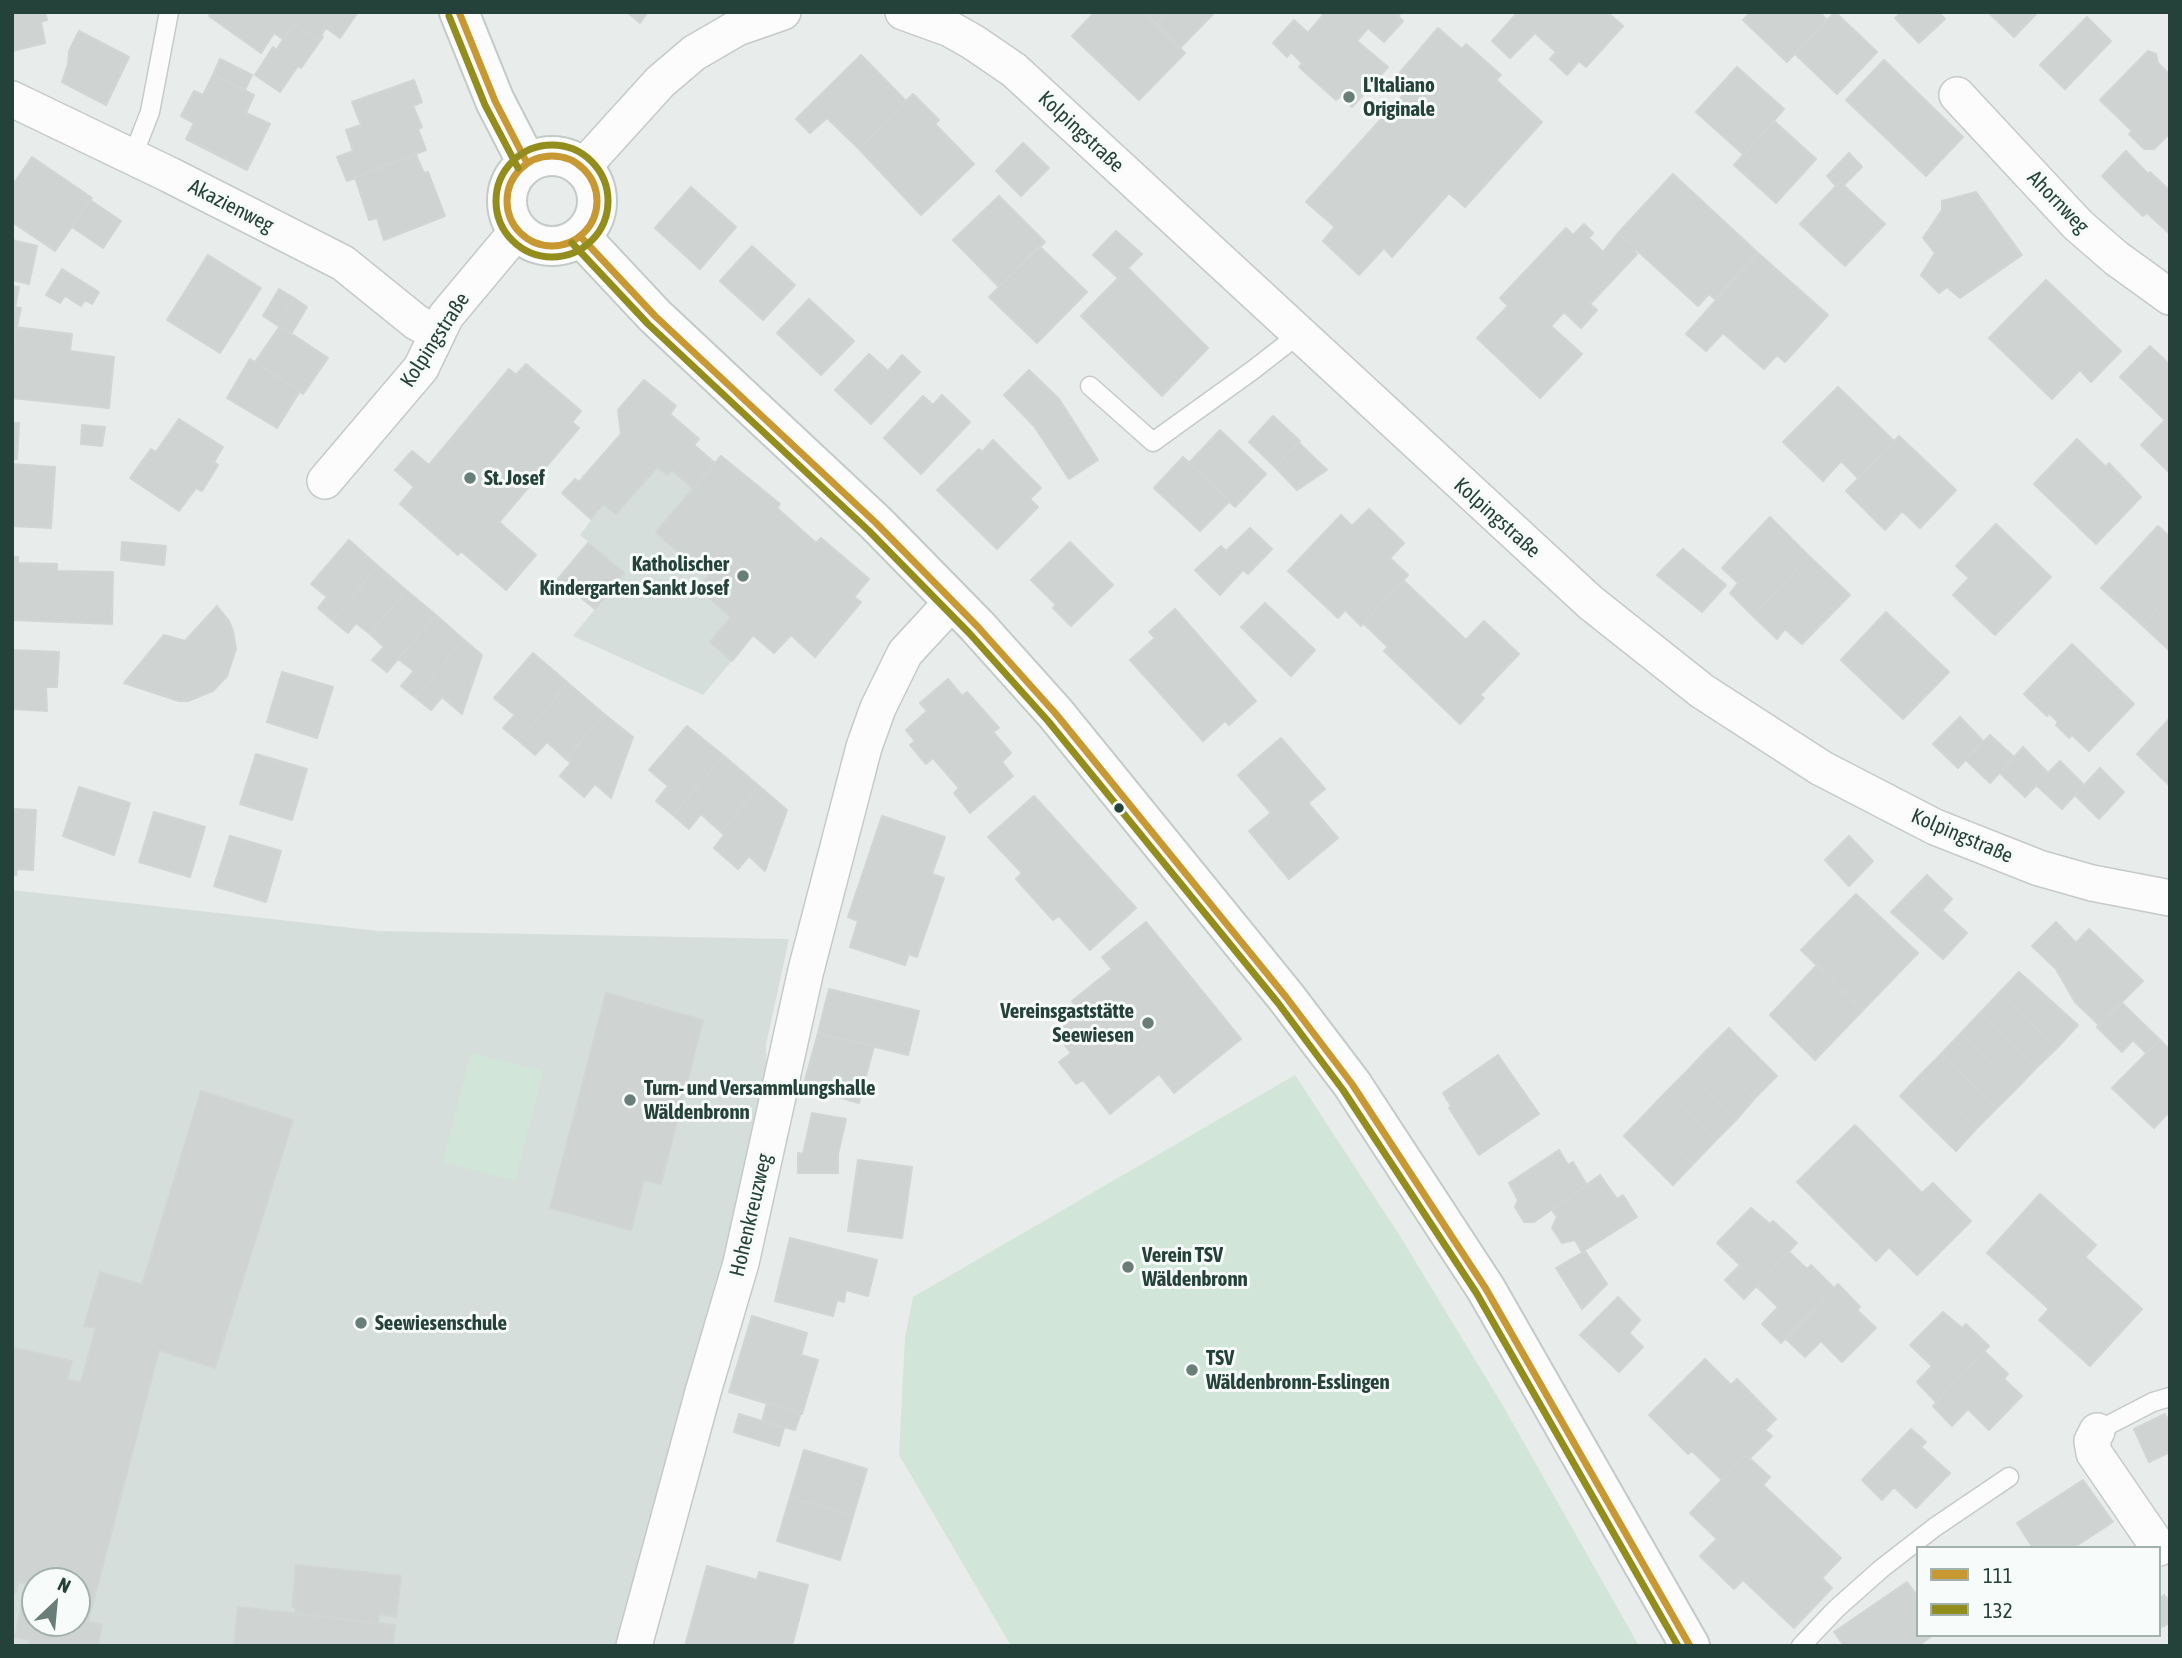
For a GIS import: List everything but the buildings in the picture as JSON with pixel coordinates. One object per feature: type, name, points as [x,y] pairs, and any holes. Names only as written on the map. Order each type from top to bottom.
[{"type":"street","points":[[459,12],[495,101],[527,163]]},
{"type":"street","points":[[582,168],[660,82],[694,53],[737,28],[783,12]]},
{"type":"street","name":"Kolpingstraße","points":[[903,12],[950,29],[1014,70],[1591,604],[1702,691],[1821,768],[1879,799],[1983,848],[2092,883],[2170,898]]},
{"type":"street","name":"Ahornweg","points":[[1957,95],[2078,225],[2116,258],[2170,296]]},
{"type":"street","name":"Akazienweg","points":[[12,99],[343,263],[416,322],[436,333]]},
{"type":"street","points":[[548,155],[570,160],[582,168],[590,177],[598,198],[593,220],[580,236],[566,245],[549,247],[537,245],[517,231],[507,213],[507,192],[510,181],[527,163],[548,155]]},
{"type":"street","name":"Kolpingstraße","points":[[325,481],[421,368],[436,333],[456,303],[517,231]]},
{"type":"street","points":[[580,236],[655,316],[876,523],[953,600],[1056,714],[1286,997],[1352,1084],[1486,1289],[1690,1646]]},
{"type":"street","name":"Hohenkreuzweg","points":[[634,1646],[741,1263],[806,970],[864,747],[878,708],[905,653],[953,600]]},
{"type":"street","points":[[2097,1431],[2092,1441],[2094,1453],[2158,1546]]},
{"type":"lane","points":[[132,158],[150,112],[169,12]]},
{"type":"lane","points":[[1090,386],[1153,442],[1298,335]]},
{"type":"lane","points":[[2097,1431],[2152,1402],[2170,1397]]},
{"type":"lane","points":[[1801,1646],[1836,1609],[1881,1569],[1935,1527],[2009,1477]]},
{"type":"shaded area","name":"Katholischer Kindergarten Sankt Josef","points":[[721,456],[780,504],[778,508],[817,543],[854,597],[861,602],[815,657],[791,636],[774,653],[753,636],[703,695],[573,636],[624,573],[580,535],[603,504],[617,514],[657,467],[667,475],[672,470],[693,489]]},
{"type":"shaded area","name":"Seewiesenschule","points":[[12,890],[379,931],[789,939],[766,1045],[767,1086],[739,1216],[619,1646],[12,1646]]},
{"type":"green space","points":[[471,1053],[543,1071],[515,1181],[443,1162]]},
{"type":"green space","name":"TSV Wäldenbronn-Esslingen","points":[[1295,1075],[1400,1236],[1502,1404],[1639,1646],[1011,1646],[899,1455],[905,1337],[913,1297]]},
{"type":"transit line","name":"111","points":[[459,12],[495,101],[527,163]]},
{"type":"transit line","name":"132","points":[[449,16],[485,105],[518,168]]},
{"type":"transit line","name":"132","points":[[552,145],[573,149],[591,162],[604,180],[608,201],[604,222],[591,240],[573,253],[552,257],[531,253],[513,240],[500,222],[496,201],[500,180],[513,162],[531,149],[552,145]]},
{"type":"transit line","name":"111","points":[[552,156],[569,159],[584,169],[594,184],[597,201],[594,218],[584,233],[569,243],[552,246],[535,243],[520,233],[510,218],[507,201],[510,184],[520,169],[535,159],[552,156]]},
{"type":"transit line","name":"111","points":[[580,236],[655,316],[876,523],[978,627],[1056,714],[1286,997],[1352,1084],[1486,1289],[1690,1646]]},
{"type":"transit line","name":"132","points":[[572,243],[648,324],[869,531],[970,634],[1048,721],[1278,1003],[1343,1090],[1477,1294],[1678,1646]]},
{"type":"place","name":"L'Italiano Originale","points":[[1349,97]]},
{"type":"place","name":"St. Josef","points":[[470,478]]},
{"type":"place","name":"Katholischer Kindergarten Sankt Josef","points":[[743,576]]},
{"type":"place","name":"Vereinsgaststätte Seewiesen","points":[[1148,1023]]},
{"type":"place","name":"Turn- und Versammlungshalle Wäldenbronn","points":[[630,1100]]},
{"type":"place","name":"Verein TSV Wäldenbronn","points":[[1128,1267]]},
{"type":"place","name":"Seewiesenschule","points":[[361,1323]]},
{"type":"place","name":"TSV Wäldenbronn-Esslingen","points":[[1192,1370]]}]
